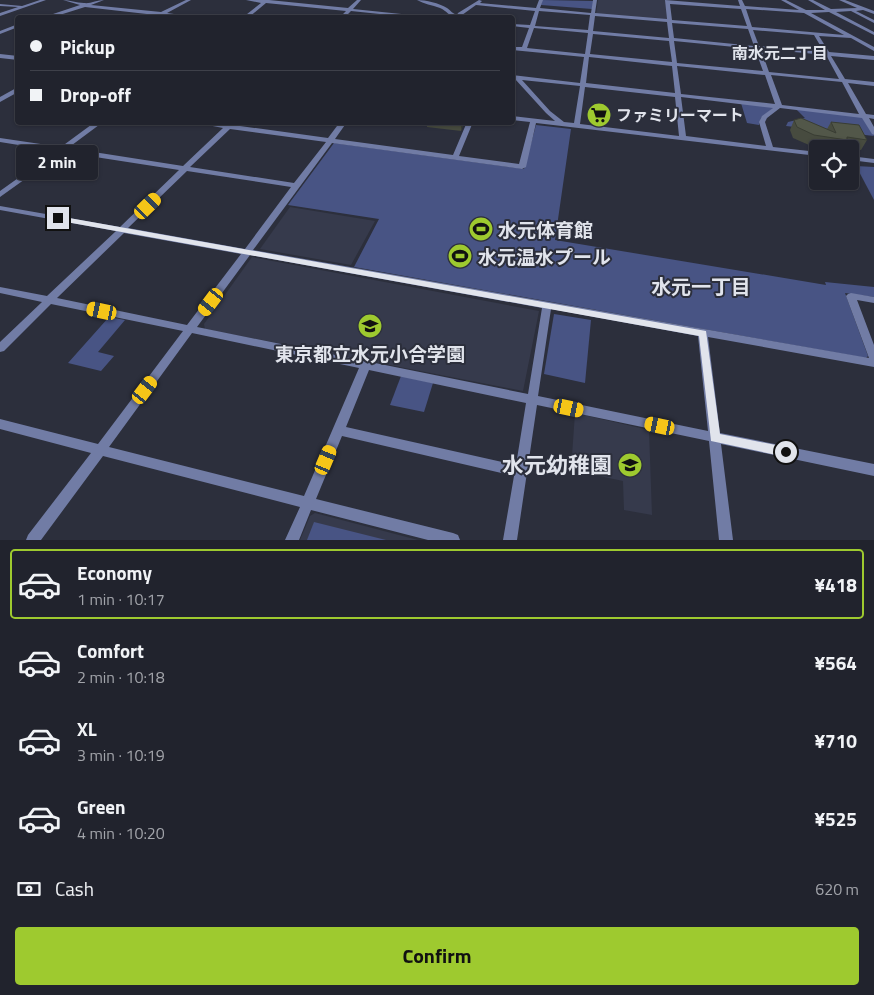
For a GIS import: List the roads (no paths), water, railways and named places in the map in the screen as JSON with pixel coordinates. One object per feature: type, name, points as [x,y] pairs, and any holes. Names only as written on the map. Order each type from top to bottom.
[{"type":"street","points":[[0,15],[44,0]]},
{"type":"street","points":[[65,0],[85,5],[171,15]]},
{"type":"street","points":[[53,15],[102,0]]},
{"type":"street","points":[[161,14],[189,0]]},
{"type":"street","points":[[248,0],[404,15]]},
{"type":"street","points":[[344,15],[358,0]]},
{"type":"street","points":[[410,0],[433,4],[444,8],[453,15]]},
{"type":"street","points":[[433,4],[440,0]]},
{"type":"street","points":[[462,15],[482,0]]},
{"type":"street","points":[[524,49],[541,0]]},
{"type":"street","points":[[577,126],[595,0]]},
{"type":"street","points":[[740,0],[779,106]]},
{"type":"street","points":[[784,0],[874,49]]},
{"type":"street","points":[[810,0],[873,32]]},
{"type":"street","points":[[841,0],[874,13]]},
{"type":"street","points":[[248,15],[267,1]]},
{"type":"street","points":[[683,138],[667,1],[805,12],[864,9]]},
{"type":"street","points":[[476,4],[852,37],[873,32]]},
{"type":"street","points":[[0,5],[24,7]]},
{"type":"street","points":[[853,11],[874,22]]},
{"type":"street","points":[[515,24],[874,58]]},
{"type":"street","points":[[0,28],[15,26]]},
{"type":"street","points":[[0,33],[15,26]]},
{"type":"street","points":[[816,34],[874,133]]},
{"type":"street","points":[[515,48],[874,84]]},
{"type":"street","points":[[0,56],[15,58]]},
{"type":"street","points":[[515,76],[874,117]]},
{"type":"street","points":[[515,77],[562,124]]},
{"type":"street","points":[[2,97],[15,90]]},
{"type":"street","points":[[2,97],[15,98]]},
{"type":"street","points":[[770,149],[762,122],[764,117],[779,106]]},
{"type":"street","points":[[515,118],[809,153]]},
{"type":"street","points":[[0,348],[230,125],[522,167],[534,120]]},
{"type":"street","points":[[0,195],[96,125]]},
{"type":"street","points":[[33,540],[342,125]]},
{"type":"street","points":[[455,158],[469,125]]},
{"type":"street","points":[[0,140],[298,186]]},
{"type":"street","points":[[859,159],[874,161]]},
{"type":"street","points":[[0,208],[874,363]]},
{"type":"street","points":[[0,290],[874,470]]},
{"type":"street","points":[[874,300],[851,296],[874,358]]},
{"type":"street","points":[[510,540],[547,305]]},
{"type":"street","points":[[703,333],[726,540]]},
{"type":"street","points":[[292,540],[366,365]]},
{"type":"street","points":[[0,424],[453,540]]},
{"type":"street","points":[[339,430],[520,472]]},
{"type":"place","name":"ファミリーマート","points":[[599,115]]},
{"type":"place","name":"水元体育館","points":[[481,229]]},
{"type":"place","name":"水元温水プール","points":[[460,256]]},
{"type":"place","name":"東京都立水元小合学園","points":[[370,326]]},
{"type":"place","name":"水元幼稚園","points":[[630,465]]},
{"type":"district","name":"南水元二丁目","points":[[780,53]]},
{"type":"district","name":"水元一丁目","points":[[701,286]]}]
